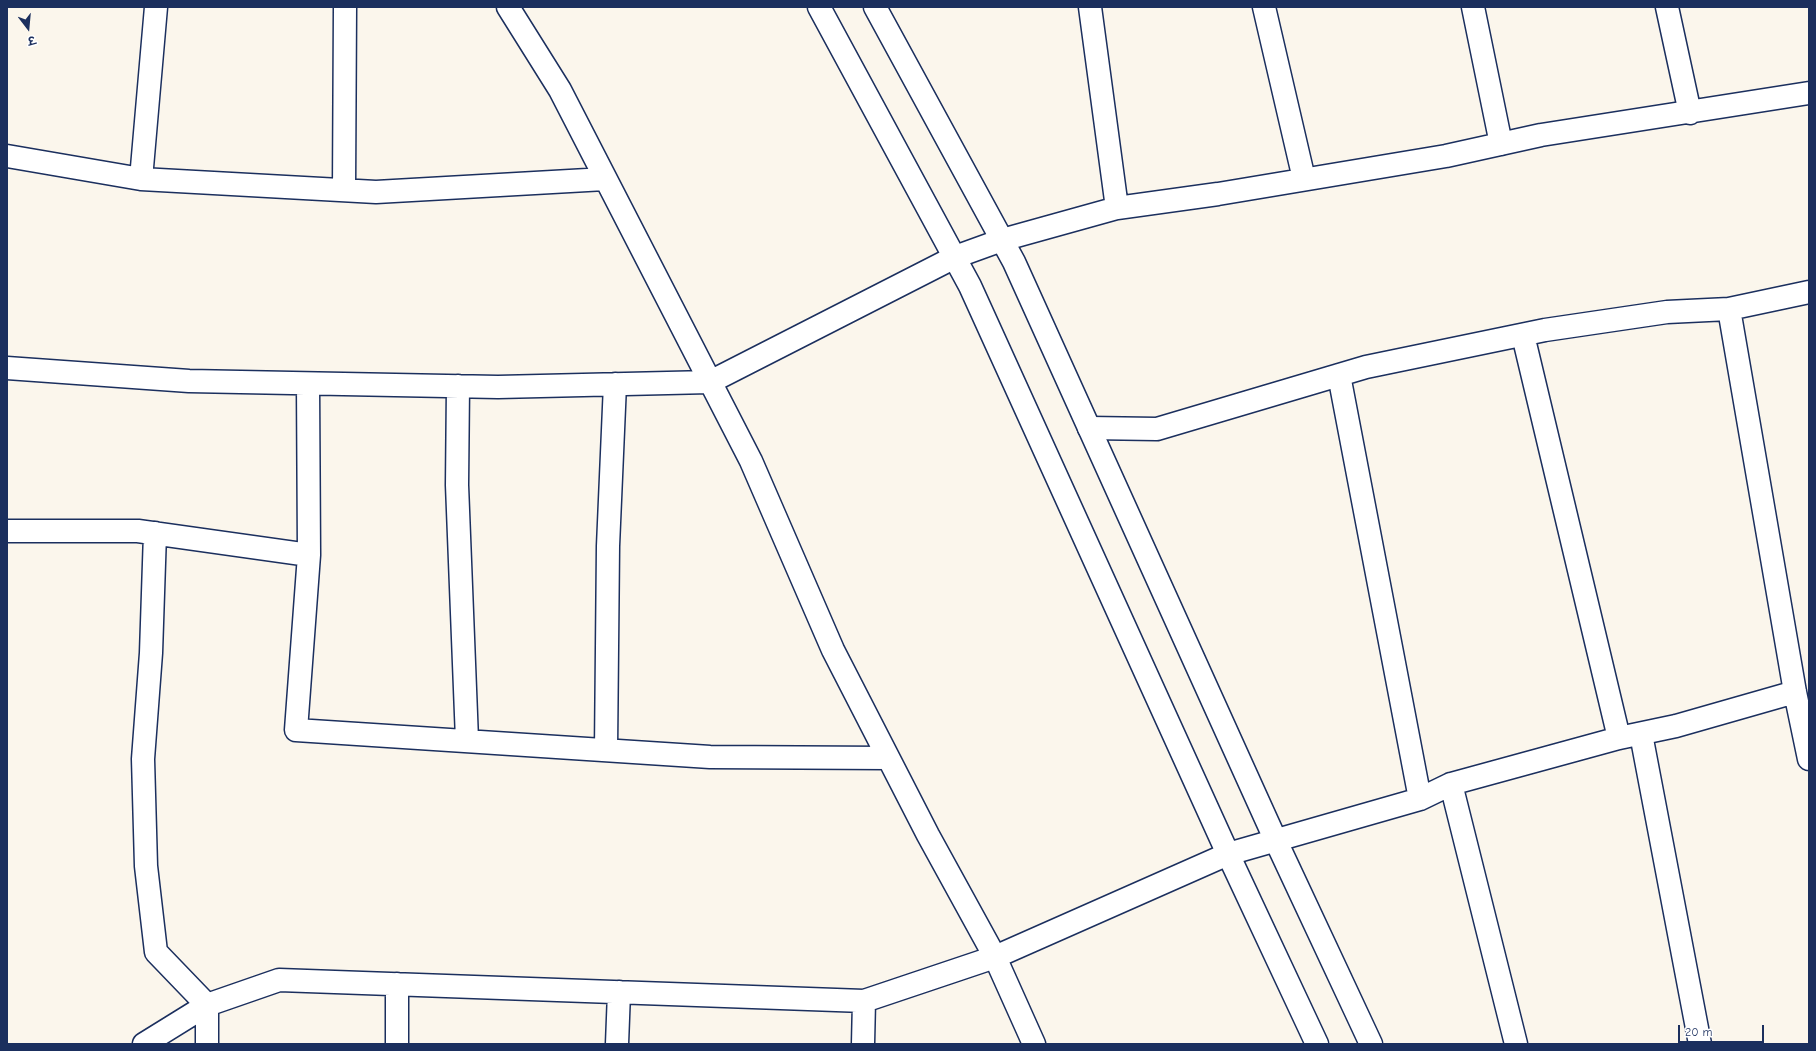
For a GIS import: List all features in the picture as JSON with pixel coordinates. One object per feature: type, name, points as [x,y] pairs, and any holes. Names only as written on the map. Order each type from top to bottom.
[{"type":"street","points":[[141,179],[156,7]]},
{"type":"street","points":[[344,190],[345,7]]},
{"type":"street","points":[[508,7],[560,90],[751,461],[833,650],[928,835],[995,957],[1034,1044]]},
{"type":"street","points":[[819,7],[970,286],[1228,854],[1317,1044]]},
{"type":"street","points":[[875,7],[1014,262],[1276,841],[1371,1044]]},
{"type":"street","points":[[1090,7],[1117,208]]},
{"type":"street","points":[[1264,7],[1304,179]]},
{"type":"street","points":[[1473,7],[1501,144]]},
{"type":"street","points":[[1668,7],[1690,113]]},
{"type":"street","points":[[7,368],[189,382],[498,387],[710,382],[955,256],[1002,240],[1117,208],[1446,156],[1541,135],[1690,113],[1809,93]]},
{"type":"street","points":[[7,156],[141,179],[376,192],[605,180]]},
{"type":"street","points":[[1089,428],[1156,429],[1366,366],[1523,334],[1667,312],[1729,309],[1809,292]]},
{"type":"street","points":[[1729,309],[1795,692],[1809,759]]},
{"type":"street","points":[[1523,334],[1619,738]]},
{"type":"street","points":[[1339,375],[1420,799]]},
{"type":"street","points":[[308,384],[309,555],[296,730],[710,757],[888,758]]},
{"type":"street","points":[[606,750],[608,546],[616,384]]},
{"type":"street","points":[[458,386],[457,485],[467,740]]},
{"type":"street","points":[[7,531],[138,531],[309,555]]},
{"type":"street","points":[[155,533],[151,653],[143,759],[147,874],[156,952],[207,1005],[207,1044]]},
{"type":"street","points":[[144,1044],[207,1005],[279,980],[864,1001],[995,957],[1228,854],[1420,799],[1451,784],[1619,738],[1676,726],[1795,692]]},
{"type":"street","points":[[1641,734],[1700,1044]]},
{"type":"street","points":[[1451,784],[1516,1044]]},
{"type":"street","points":[[397,984],[397,1044]]},
{"type":"street","points":[[617,1044],[619,992]]},
{"type":"street","points":[[863,1044],[864,1001]]}]
